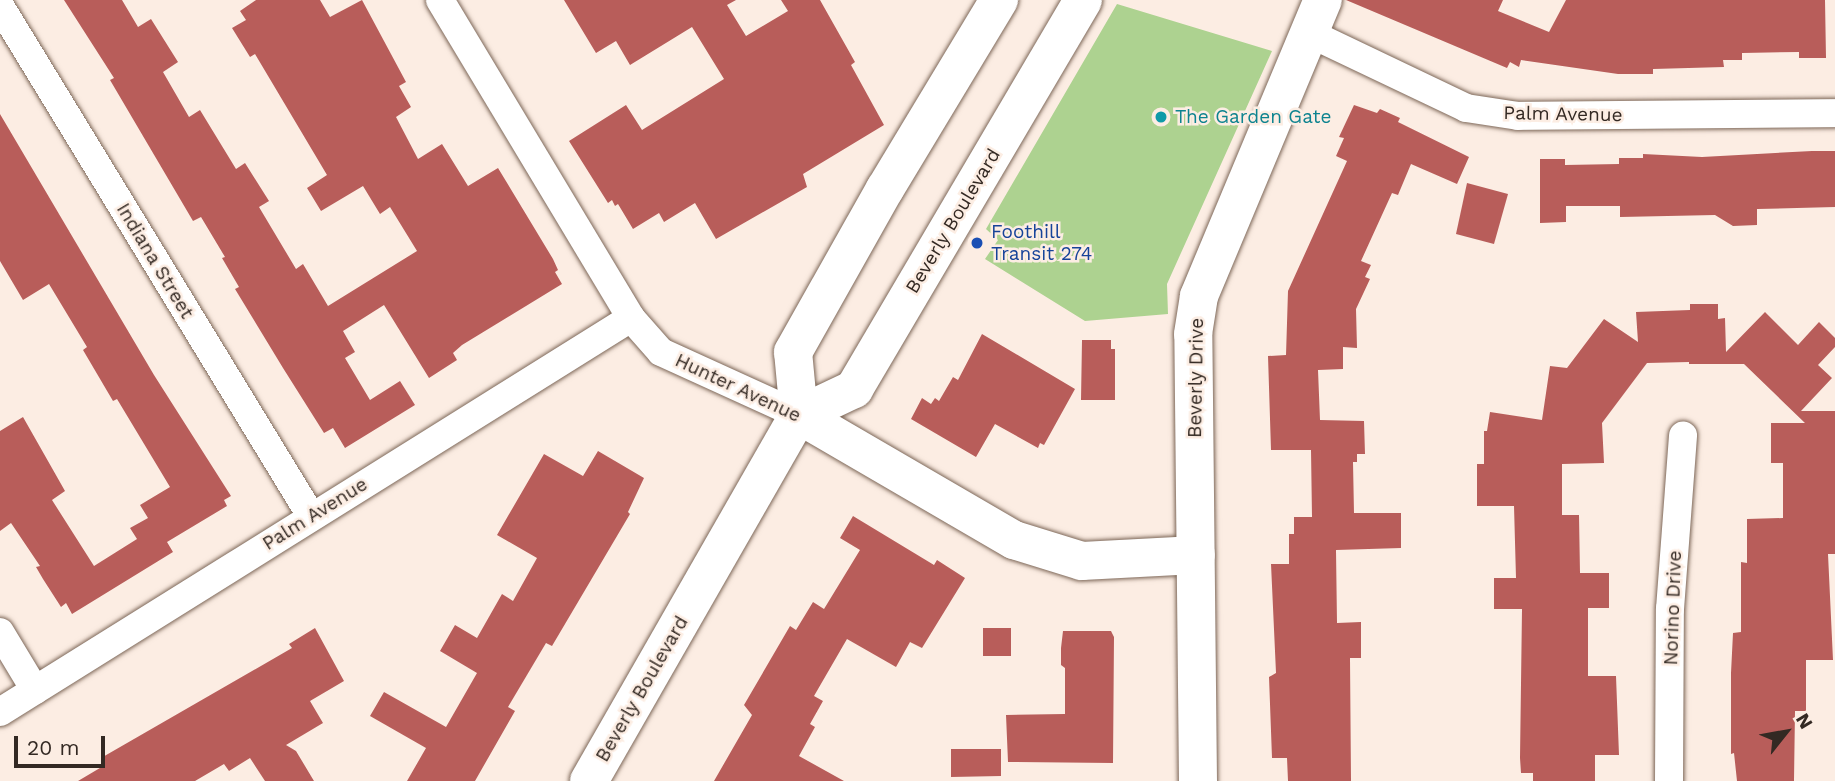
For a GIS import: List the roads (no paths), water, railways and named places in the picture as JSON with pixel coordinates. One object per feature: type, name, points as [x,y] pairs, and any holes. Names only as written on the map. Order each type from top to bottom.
[{"type":"main road","points":[[799,415],[793,352],[885,189],[999,0]]},
{"type":"main road","name":"Beverly Boulevard","points":[[589,781],[799,415],[854,389],[1083,0]]},
{"type":"main road","name":"Beverly Drive","points":[[1198,781],[1193,334],[1199,296],[1316,17]]},
{"type":"main road","name":"Hunter Avenue","points":[[799,415],[1014,540],[1082,561],[1196,555]]},
{"type":"street","name":"Hunter Avenue","points":[[440,0],[631,318],[661,352],[799,415]]},
{"type":"street","name":"Indiana Street","points":[[0,6],[311,516]]},
{"type":"street","name":"Palm Avenue","points":[[1316,17],[1466,108],[1505,114],[1835,113]]},
{"type":"street","name":"Palm Avenue","points":[[0,712],[631,318]]},
{"type":"street","name":"Norino Drive","points":[[1669,781],[1670,609],[1683,435]]},
{"type":"street","points":[[0,632],[35,690]]},
{"type":"place","name":"The Garden Gate","points":[[1161,117]]},
{"type":"place","name":"Foothill Transit 274","points":[[977,243]]}]
